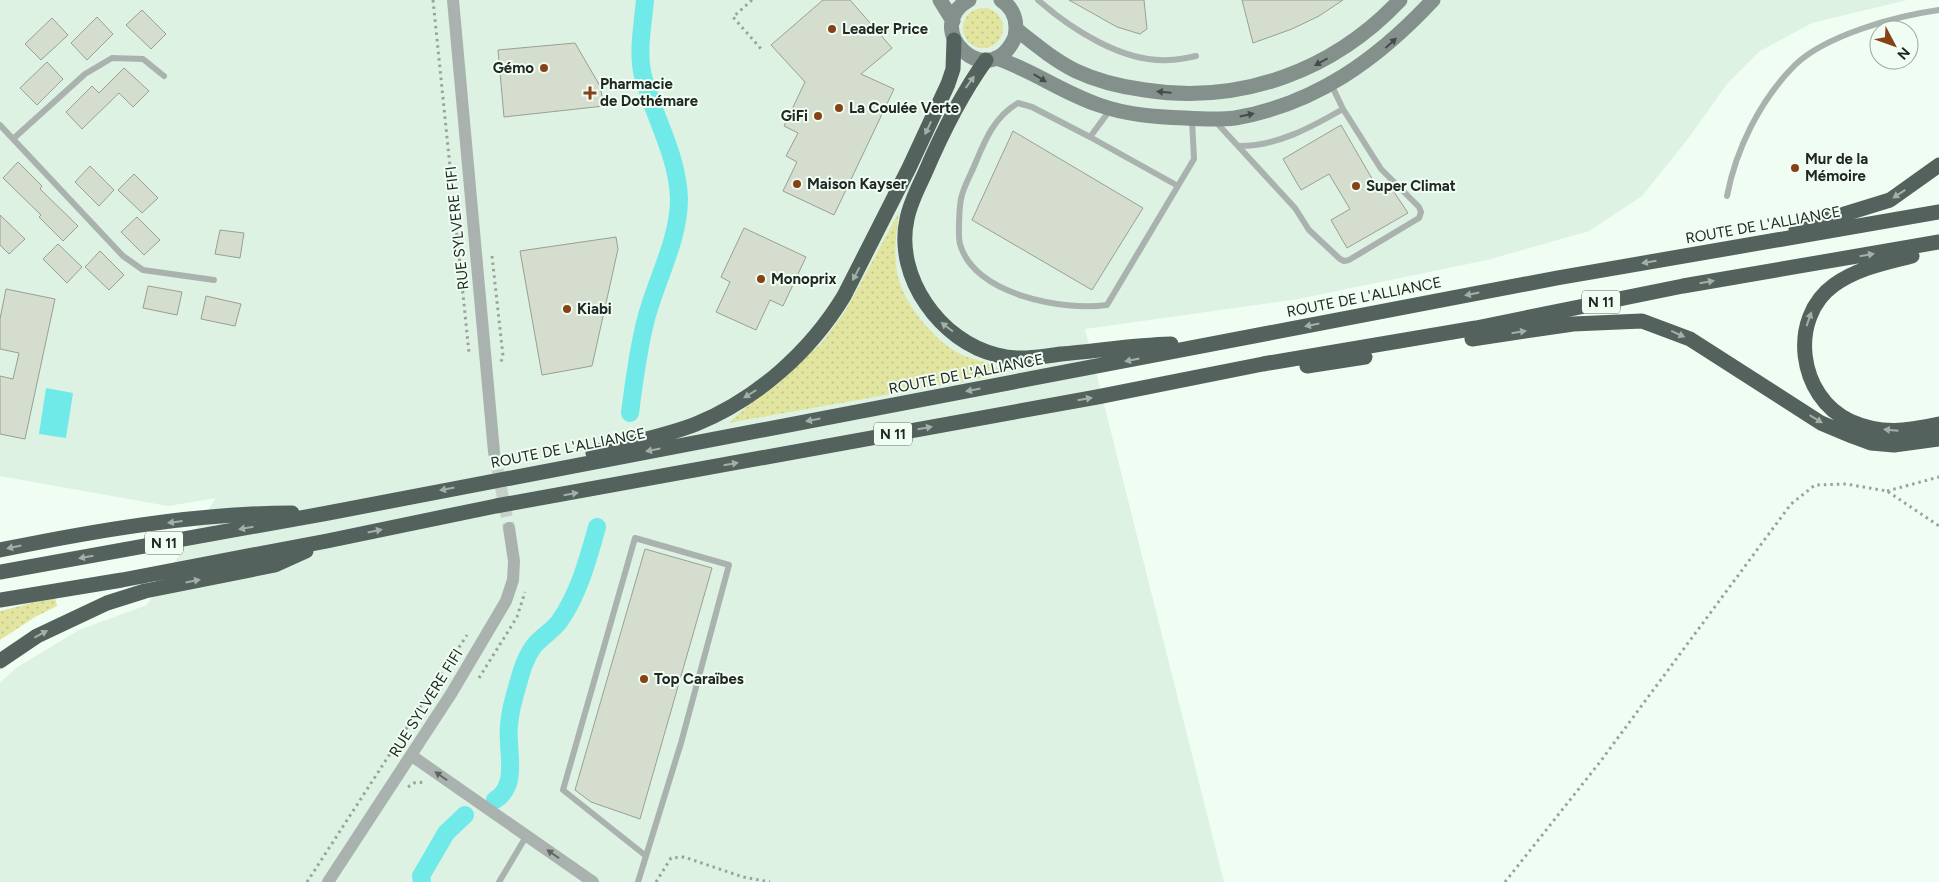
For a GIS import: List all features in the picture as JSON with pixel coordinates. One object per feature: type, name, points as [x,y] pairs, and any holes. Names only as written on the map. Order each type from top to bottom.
[{"type":"highway","points":[[544,471],[586,455],[695,424],[731,407],[764,386],[804,349],[832,316],[844,296],[909,168],[948,84],[953,69],[954,40]]},
{"type":"highway","points":[[991,59],[954,109],[906,219],[907,254],[912,274],[928,308],[940,322],[959,336],[980,349],[997,355],[1023,358],[1158,345],[1214,343]]},
{"type":"highway","points":[[1732,249],[1890,200],[1939,165]]},
{"type":"highway","name":"ROUTE DE L'ALLIANCE","points":[[0,572],[328,513],[1557,278],[1939,212]]},
{"type":"highway","name":"N 11","points":[[0,600],[327,541],[496,506],[1087,399],[1263,364],[1476,328],[1683,286],[1939,242]]},
{"type":"highway","points":[[1939,249],[1866,268],[1834,285],[1813,307],[1804,338],[1807,368],[1814,387],[1824,401],[1843,416],[1868,427],[1894,432],[1939,424]]},
{"type":"highway","points":[[1263,364],[1291,367],[1329,364],[1573,324],[1642,321],[1690,339],[1821,423],[1852,436],[1871,443],[1894,445],[1939,439]]},
{"type":"highway","points":[[0,550],[81,533],[252,513],[328,513]]},
{"type":"highway","points":[[0,661],[37,636],[107,602],[145,591],[275,565],[327,541]]},
{"type":"main road","points":[[940,0],[953,21]]},
{"type":"main road","points":[[969,0],[957,11],[953,21],[954,40],[964,53],[978,60],[991,59],[1026,70],[1051,85],[1082,99],[1111,108],[1160,118],[1212,119],[1233,118],[1268,111],[1331,84],[1379,53],[1407,28],[1433,0]]},
{"type":"main road","points":[[1017,30],[1053,58],[1078,72],[1101,80],[1159,92],[1210,94],[1251,87],[1288,77],[1318,64],[1367,32],[1400,0]]},
{"type":"main road","points":[[991,59],[1012,44],[1017,30],[1014,15],[1005,1]]},
{"type":"street","name":"RUE SYLVERE FIFI","points":[[453,0],[494,452]]},
{"type":"street","name":"RUE SYLVERE FIFI","points":[[328,882],[412,756],[486,637],[506,601],[513,580],[514,561],[509,528]]},
{"type":"street","points":[[412,756],[593,882]]},
{"type":"lane","points":[[1038,0],[1076,31],[1123,51],[1168,61],[1196,56]]},
{"type":"lane","points":[[1727,196],[1730,178],[1749,128],[1766,102],[1795,65],[1849,32],[1939,10]]},
{"type":"lane","points":[[13,139],[85,74],[112,58],[143,59],[164,76]]},
{"type":"lane","points":[[1212,119],[1295,208],[1309,230],[1340,259],[1344,261],[1349,260],[1419,218],[1421,212],[1419,207],[1381,170],[1343,109],[1331,84]]},
{"type":"lane","points":[[1178,186],[1032,107],[1018,104],[1010,108],[988,131],[961,196],[959,243],[967,262],[994,284],[1039,302],[1089,308],[1107,305],[1178,186],[1194,159],[1192,118]]},
{"type":"lane","points":[[1090,137],[1111,108]]},
{"type":"lane","points":[[1239,146],[1259,146],[1292,135],[1343,109]]},
{"type":"lane","points":[[0,126],[123,256],[133,264],[143,270],[214,280]]},
{"type":"lane","points":[[638,882],[681,743],[729,565],[635,538],[564,790],[646,856]]},
{"type":"lane","points":[[499,882],[526,835]]},
{"type":"path","points":[[433,0],[470,357]]},
{"type":"path","points":[[752,0],[734,17],[762,50]]},
{"type":"path","points":[[1887,491],[1939,477]]},
{"type":"path","points":[[1506,882],[1600,762],[1791,504],[1815,485],[1846,484],[1887,491],[1939,526]]},
{"type":"path","points":[[307,882],[469,633]]},
{"type":"path","points":[[404,792],[414,783],[427,782]]},
{"type":"path","points":[[656,882],[671,858],[684,857],[743,876],[770,882]]},
{"type":"shaded area","points":[[0,0],[1907,0],[1812,23],[1760,51],[1727,84],[1687,140],[1642,196],[1589,231],[1487,260],[1298,299],[1085,329],[1224,882],[0,882],[0,683],[16,668],[79,630],[147,605],[216,498],[168,506],[0,476]]},
{"type":"green space","points":[[987,8],[994,11],[1000,17],[1003,28],[1002,36],[994,45],[987,48],[979,48],[972,45],[964,36],[963,24],[966,17],[975,9]]},
{"type":"green space","points":[[899,212],[895,245],[896,269],[902,288],[913,309],[929,329],[947,346],[962,355],[994,366],[1004,374],[728,423],[821,344],[846,310]]},
{"type":"green space","points":[[55,597],[57,606],[35,617],[0,640],[0,611]]},
{"type":"water","points":[[46,388],[73,393],[66,438],[39,434]]},
{"type":"building","name":"La Coulée Verte","points":[[823,0],[850,0],[892,48],[861,74],[894,89],[834,215],[783,191],[797,162],[786,156],[798,133],[784,126],[805,82],[771,45]]},
{"type":"building","points":[[1069,0],[1144,0],[1147,29],[1140,34],[1117,27]]},
{"type":"building","points":[[1242,0],[1343,0],[1319,16],[1292,29],[1253,43]]},
{"type":"building","points":[[142,10],[166,34],[151,49],[126,25]]},
{"type":"building","points":[[97,17],[113,34],[87,60],[71,43]]},
{"type":"building","points":[[52,18],[68,35],[41,60],[25,44]]},
{"type":"building","name":"Gémo","points":[[575,43],[600,86],[604,106],[504,117],[498,50]]},
{"type":"building","points":[[47,62],[63,79],[37,105],[20,88]]},
{"type":"building","points":[[124,68],[149,91],[133,107],[119,93],[82,129],[66,112],[92,86],[99,93]]},
{"type":"building","name":"Super Climat","points":[[1341,125],[1378,189],[1388,183],[1408,213],[1347,248],[1331,220],[1350,209],[1329,174],[1301,190],[1283,159]]},
{"type":"building","points":[[1013,131],[1143,208],[1092,290],[972,220]]},
{"type":"building","points":[[18,162],[42,186],[40,189],[78,226],[63,241],[39,217],[41,215],[3,178]]},
{"type":"building","points":[[90,166],[114,190],[99,206],[75,182]]},
{"type":"building","points":[[134,174],[158,198],[142,213],[118,190]]},
{"type":"building","points":[[0,215],[25,239],[9,254],[0,245]]},
{"type":"building","points":[[137,217],[160,240],[144,255],[121,232]]},
{"type":"building","name":"Monoprix","points":[[744,228],[806,257],[783,306],[770,300],[756,330],[716,312],[730,282],[721,277]]},
{"type":"building","points":[[220,230],[244,233],[240,258],[215,254]]},
{"type":"building","name":"Kiabi","points":[[616,237],[618,249],[592,366],[542,375],[520,251]]},
{"type":"building","points":[[58,244],[82,267],[67,283],[43,259]]},
{"type":"building","points":[[100,251],[124,275],[109,290],[85,267]]},
{"type":"building","points":[[148,286],[182,292],[177,315],[143,308]]},
{"type":"building","points":[[6,289],[55,299],[25,439],[0,434],[0,376],[13,379],[19,353],[0,349],[0,319]]},
{"type":"building","points":[[206,296],[241,304],[235,326],[201,319]]},
{"type":"building","name":"Top Caraïbes","points":[[645,549],[712,568],[640,819],[591,802],[575,790]]},
{"type":"waterway","points":[[630,413],[643,331],[650,304],[671,245],[678,214],[679,199],[678,183],[670,152],[641,67],[641,38],[645,0]]},
{"type":"waterway","points":[[495,800],[503,793],[510,776],[510,720],[524,664],[534,646],[559,622],[572,600],[582,576],[597,527]]},
{"type":"waterway","points":[[422,882],[421,876],[446,833],[465,815]]},
{"type":"tunnel","points":[[494,452],[509,528]]},
{"type":"place","name":"Leader Price","points":[[832,29]]},
{"type":"place","name":"Gémo","points":[[544,68]]},
{"type":"place","name":"Pharmacie de Dothémare","points":[[590,93]]},
{"type":"place","name":"La Coulée Verte","points":[[839,108]]},
{"type":"place","name":"GiFi","points":[[818,116]]},
{"type":"place","name":"Mur de la Mémoire","points":[[1795,168]]},
{"type":"place","name":"Maison Kayser","points":[[797,184]]},
{"type":"place","name":"Super Climat","points":[[1356,186]]},
{"type":"place","name":"Monoprix","points":[[761,279]]},
{"type":"place","name":"Kiabi","points":[[567,309]]},
{"type":"place","name":"Top Caraïbes","points":[[644,679]]}]
